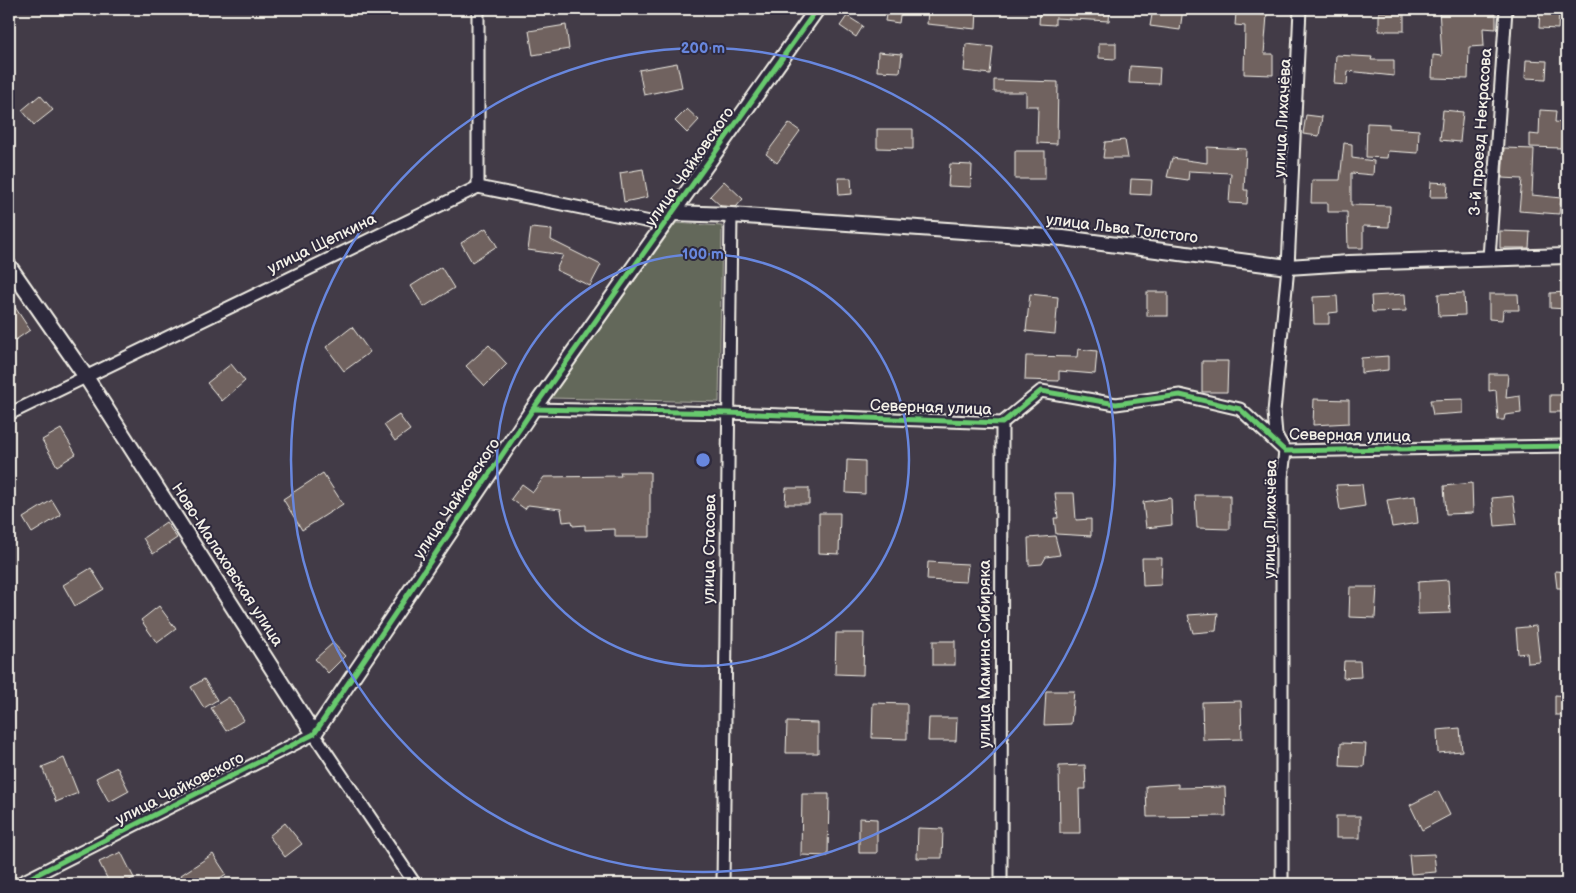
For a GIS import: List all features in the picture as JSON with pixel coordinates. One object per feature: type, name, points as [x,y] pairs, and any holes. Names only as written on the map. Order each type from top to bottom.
[{"type":"street","points":[[478,9],[478,187],[665,225]]},
{"type":"street","name":"улица Чайковского","points":[[18,884],[314,734],[533,409],[817,9]]},
{"type":"street","name":"улица Лихачёва","points":[[1282,884],[1282,478],[1286,451],[1276,435],[1274,412],[1288,267],[1300,9]]},
{"type":"street","name":"3-й проезд Некрасова","points":[[1489,258],[1506,9]]},
{"type":"street","name":"улица Щепкина","points":[[9,414],[478,187]]},
{"type":"street","name":"улица Льва Толстого","points":[[673,213],[731,215],[1063,238],[1288,267],[1349,263],[1567,256]]},
{"type":"street","name":"улица Стасова","points":[[723,884],[731,215]]},
{"type":"street","name":"Ново-Малаховская улица","points":[[9,266],[86,377],[314,734],[414,884]]},
{"type":"street","name":"Северная улица","points":[[533,409],[728,413],[1002,424],[1041,391],[1116,404],[1180,395],[1240,409],[1286,451],[1567,446]]},
{"type":"street","name":"улица Мамина-Сибиряка","points":[[1001,884],[1002,424]]},
{"type":"green space","points":[[676,223],[722,226],[719,402],[551,398]]},
{"type":"building","points":[[887,9],[901,9],[899,23],[885,21]]},
{"type":"building","points":[[928,9],[977,9],[976,29],[927,24]]},
{"type":"building","points":[[1040,9],[1110,9],[1109,21],[1055,18],[1055,25],[1039,24]]},
{"type":"building","points":[[1153,9],[1183,9],[1180,30],[1150,26]]},
{"type":"building","points":[[1439,9],[1486,9],[1486,11],[1496,11],[1496,29],[1483,28],[1484,46],[1469,47],[1468,79],[1432,78],[1433,55],[1442,56]]},
{"type":"building","points":[[1540,9],[1559,9],[1558,29],[1539,28]]},
{"type":"building","points":[[1379,12],[1404,12],[1404,31],[1379,31]]},
{"type":"building","points":[[1236,13],[1267,15],[1264,54],[1273,54],[1273,75],[1244,74],[1245,26],[1235,25]]},
{"type":"building","points":[[847,16],[863,26],[856,37],[840,26]]},
{"type":"building","points":[[566,25],[569,49],[533,55],[529,31]]},
{"type":"building","points":[[1099,43],[1116,43],[1116,59],[1099,58]]},
{"type":"building","points":[[966,44],[993,47],[990,74],[964,71]]},
{"type":"building","points":[[878,52],[902,54],[900,72],[877,71]]},
{"type":"building","points":[[1336,55],[1372,57],[1371,60],[1394,60],[1394,76],[1348,71],[1347,85],[1334,84]]},
{"type":"building","points":[[1526,60],[1547,61],[1546,79],[1525,78]]},
{"type":"building","points":[[677,63],[682,87],[644,95],[639,70]]},
{"type":"building","points":[[1130,66],[1160,68],[1159,84],[1129,83]]},
{"type":"building","points":[[994,80],[1058,82],[1057,144],[1037,143],[1038,106],[1026,106],[1026,92],[994,92]]},
{"type":"building","points":[[40,95],[53,110],[34,125],[22,110]]},
{"type":"building","points":[[687,109],[699,120],[687,133],[675,121]]},
{"type":"building","points":[[1443,110],[1463,112],[1460,142],[1440,140]]},
{"type":"building","points":[[1540,110],[1556,111],[1555,122],[1562,123],[1561,148],[1530,147],[1530,134],[1539,135]]},
{"type":"building","points":[[1306,115],[1322,117],[1319,136],[1303,134]]},
{"type":"building","points":[[789,123],[800,131],[777,163],[766,154]]},
{"type":"building","points":[[1367,123],[1389,124],[1389,128],[1419,130],[1418,153],[1388,151],[1387,158],[1366,157]]},
{"type":"building","points":[[877,129],[913,129],[913,149],[877,148]]},
{"type":"building","points":[[1125,140],[1128,158],[1103,158],[1105,142]]},
{"type":"building","points":[[1344,143],[1352,144],[1352,158],[1374,161],[1373,175],[1351,173],[1351,205],[1390,206],[1389,227],[1363,226],[1363,248],[1348,248],[1347,212],[1328,212],[1328,203],[1311,203],[1312,180],[1340,180]]},
{"type":"building","points":[[1207,147],[1246,149],[1244,190],[1248,190],[1247,204],[1229,203],[1231,173],[1189,171],[1188,180],[1167,177],[1172,158],[1207,163]]},
{"type":"building","points":[[1504,148],[1534,149],[1532,195],[1561,198],[1559,214],[1519,211],[1522,179],[1502,178]]},
{"type":"building","points":[[1015,151],[1045,151],[1045,179],[1015,179]]},
{"type":"building","points":[[950,164],[972,165],[971,187],[948,186]]},
{"type":"building","points":[[643,169],[648,197],[624,202],[620,173]]},
{"type":"building","points":[[838,178],[851,178],[852,194],[839,195]]},
{"type":"building","points":[[1131,179],[1152,180],[1151,195],[1130,194]]},
{"type":"building","points":[[724,181],[743,199],[736,207],[721,206],[710,196]]},
{"type":"building","points":[[1431,182],[1448,183],[1447,197],[1430,197]]},
{"type":"building","points":[[486,228],[497,246],[472,262],[461,243]]},
{"type":"building","points":[[531,228],[552,230],[551,240],[601,265],[590,286],[556,270],[563,255],[528,250]]},
{"type":"building","points":[[1500,231],[1530,232],[1529,248],[1500,248]]},
{"type":"building","points":[[441,267],[454,288],[424,307],[411,286]]},
{"type":"building","points":[[1147,292],[1168,292],[1168,316],[1147,316]]},
{"type":"building","points":[[1567,292],[1567,309],[1550,308],[1550,293]]},
{"type":"building","points":[[1464,293],[1465,315],[1439,316],[1438,294]]},
{"type":"building","points":[[1030,294],[1058,297],[1055,334],[1026,331]]},
{"type":"building","points":[[1405,294],[1406,311],[1372,312],[1371,296]]},
{"type":"building","points":[[1489,294],[1518,294],[1519,310],[1503,310],[1502,320],[1489,319]]},
{"type":"building","points":[[1337,296],[1338,312],[1329,313],[1329,324],[1314,324],[1313,297]]},
{"type":"building","points":[[9,298],[30,330],[14,341],[9,334]]},
{"type":"building","points":[[352,327],[370,352],[344,371],[326,347]]},
{"type":"building","points":[[489,345],[507,364],[485,386],[466,366]]},
{"type":"building","points":[[1078,349],[1097,351],[1095,374],[1059,371],[1059,381],[1025,380],[1026,356],[1077,357]]},
{"type":"building","points":[[1388,356],[1388,370],[1361,373],[1361,358]]},
{"type":"building","points":[[1202,361],[1228,361],[1227,392],[1202,392]]},
{"type":"building","points":[[231,364],[245,381],[222,401],[207,383]]},
{"type":"building","points":[[1489,374],[1508,374],[1506,398],[1520,396],[1521,413],[1505,415],[1504,420],[1498,420],[1496,390],[1489,391]]},
{"type":"building","points":[[1550,395],[1567,395],[1567,412],[1550,412]]},
{"type":"building","points":[[1314,399],[1349,400],[1349,423],[1313,425]]},
{"type":"building","points":[[1463,399],[1463,413],[1433,415],[1430,400]]},
{"type":"building","points":[[399,415],[410,430],[395,441],[384,425]]},
{"type":"building","points":[[61,429],[76,454],[57,466],[42,440]]},
{"type":"building","points":[[847,460],[865,461],[865,494],[846,493]]},
{"type":"building","points":[[620,472],[650,472],[650,537],[615,537],[615,529],[585,530],[585,525],[573,526],[572,521],[563,522],[561,509],[528,505],[525,509],[511,499],[522,484],[533,492],[544,477],[621,476]]},
{"type":"building","points":[[323,473],[343,504],[302,530],[283,499]]},
{"type":"building","points":[[1472,483],[1473,513],[1446,514],[1444,486]]},
{"type":"building","points":[[1362,484],[1365,506],[1340,510],[1336,485]]},
{"type":"building","points":[[786,488],[809,488],[809,504],[785,504]]},
{"type":"building","points":[[1055,493],[1074,493],[1076,520],[1091,519],[1091,536],[1056,534],[1054,518],[1058,518]]},
{"type":"building","points":[[1195,495],[1230,495],[1230,529],[1197,528]]},
{"type":"building","points":[[1415,496],[1418,523],[1392,527],[1387,500]]},
{"type":"building","points":[[1513,496],[1517,524],[1495,526],[1492,498]]},
{"type":"building","points":[[1171,498],[1172,525],[1146,528],[1143,502]]},
{"type":"building","points":[[52,500],[61,515],[32,533],[23,518]]},
{"type":"building","points":[[819,513],[840,513],[839,554],[819,553]]},
{"type":"building","points":[[166,522],[177,538],[153,554],[143,538]]},
{"type":"building","points":[[1055,536],[1060,555],[1046,557],[1042,564],[1029,565],[1028,538]]},
{"type":"building","points":[[1142,558],[1162,558],[1161,585],[1143,586]]},
{"type":"building","points":[[928,562],[968,564],[966,582],[927,580]]},
{"type":"building","points":[[91,568],[104,589],[75,606],[63,585]]},
{"type":"building","points":[[1555,571],[1567,572],[1567,588],[1557,588]]},
{"type":"building","points":[[1448,580],[1450,613],[1418,614],[1418,582]]},
{"type":"building","points":[[1350,587],[1377,587],[1375,618],[1349,617]]},
{"type":"building","points":[[159,606],[176,629],[157,643],[141,620]]},
{"type":"building","points":[[1218,613],[1216,631],[1193,633],[1188,615]]},
{"type":"building","points":[[1536,626],[1540,662],[1528,663],[1527,653],[1518,654],[1516,628]]},
{"type":"building","points":[[836,633],[864,633],[863,675],[835,674]]},
{"type":"building","points":[[933,641],[955,641],[955,665],[933,665]]},
{"type":"building","points":[[333,643],[345,656],[328,673],[315,659]]},
{"type":"building","points":[[1344,661],[1360,661],[1361,677],[1343,678]]},
{"type":"building","points":[[204,679],[217,700],[204,708],[191,687]]},
{"type":"building","points":[[1046,691],[1074,691],[1071,724],[1044,725]]},
{"type":"building","points":[[1555,695],[1567,696],[1567,715],[1555,715]]},
{"type":"building","points":[[229,697],[244,720],[226,731],[211,708]]},
{"type":"building","points":[[1241,701],[1242,739],[1203,740],[1202,702]]},
{"type":"building","points":[[873,703],[907,704],[907,739],[872,738]]},
{"type":"building","points":[[929,718],[957,718],[956,741],[928,741]]},
{"type":"building","points":[[787,722],[818,723],[818,753],[786,753]]},
{"type":"building","points":[[1460,728],[1462,751],[1438,753],[1437,730]]},
{"type":"building","points":[[1341,743],[1366,744],[1364,767],[1340,766]]},
{"type":"building","points":[[64,758],[78,793],[56,802],[42,767]]},
{"type":"building","points":[[1085,765],[1086,789],[1079,789],[1080,833],[1060,833],[1059,766]]},
{"type":"building","points":[[117,767],[129,791],[109,802],[96,778]]},
{"type":"building","points":[[1178,784],[1178,788],[1225,787],[1226,816],[1147,817],[1146,786]]},
{"type":"building","points":[[1438,791],[1450,815],[1422,830],[1410,805]]},
{"type":"building","points":[[802,794],[829,794],[828,856],[801,855]]},
{"type":"building","points":[[1336,816],[1360,816],[1360,838],[1336,838]]},
{"type":"building","points":[[859,818],[877,819],[877,853],[859,853]]},
{"type":"building","points":[[285,823],[302,844],[285,857],[269,836]]},
{"type":"building","points":[[918,828],[943,829],[942,858],[917,858]]},
{"type":"building","points":[[121,852],[134,878],[120,884],[110,884],[99,862]]},
{"type":"building","points":[[213,854],[226,874],[211,884],[186,884],[181,875]]},
{"type":"building","points":[[1434,854],[1436,872],[1411,874],[1409,855]]},
{"type":"cycle path","points":[[18,884],[314,734],[533,409],[817,9]]},
{"type":"cycle path","points":[[533,409],[728,413],[1002,423],[1041,391],[1116,404],[1180,395],[1240,409],[1285,451],[1567,446]]}]
